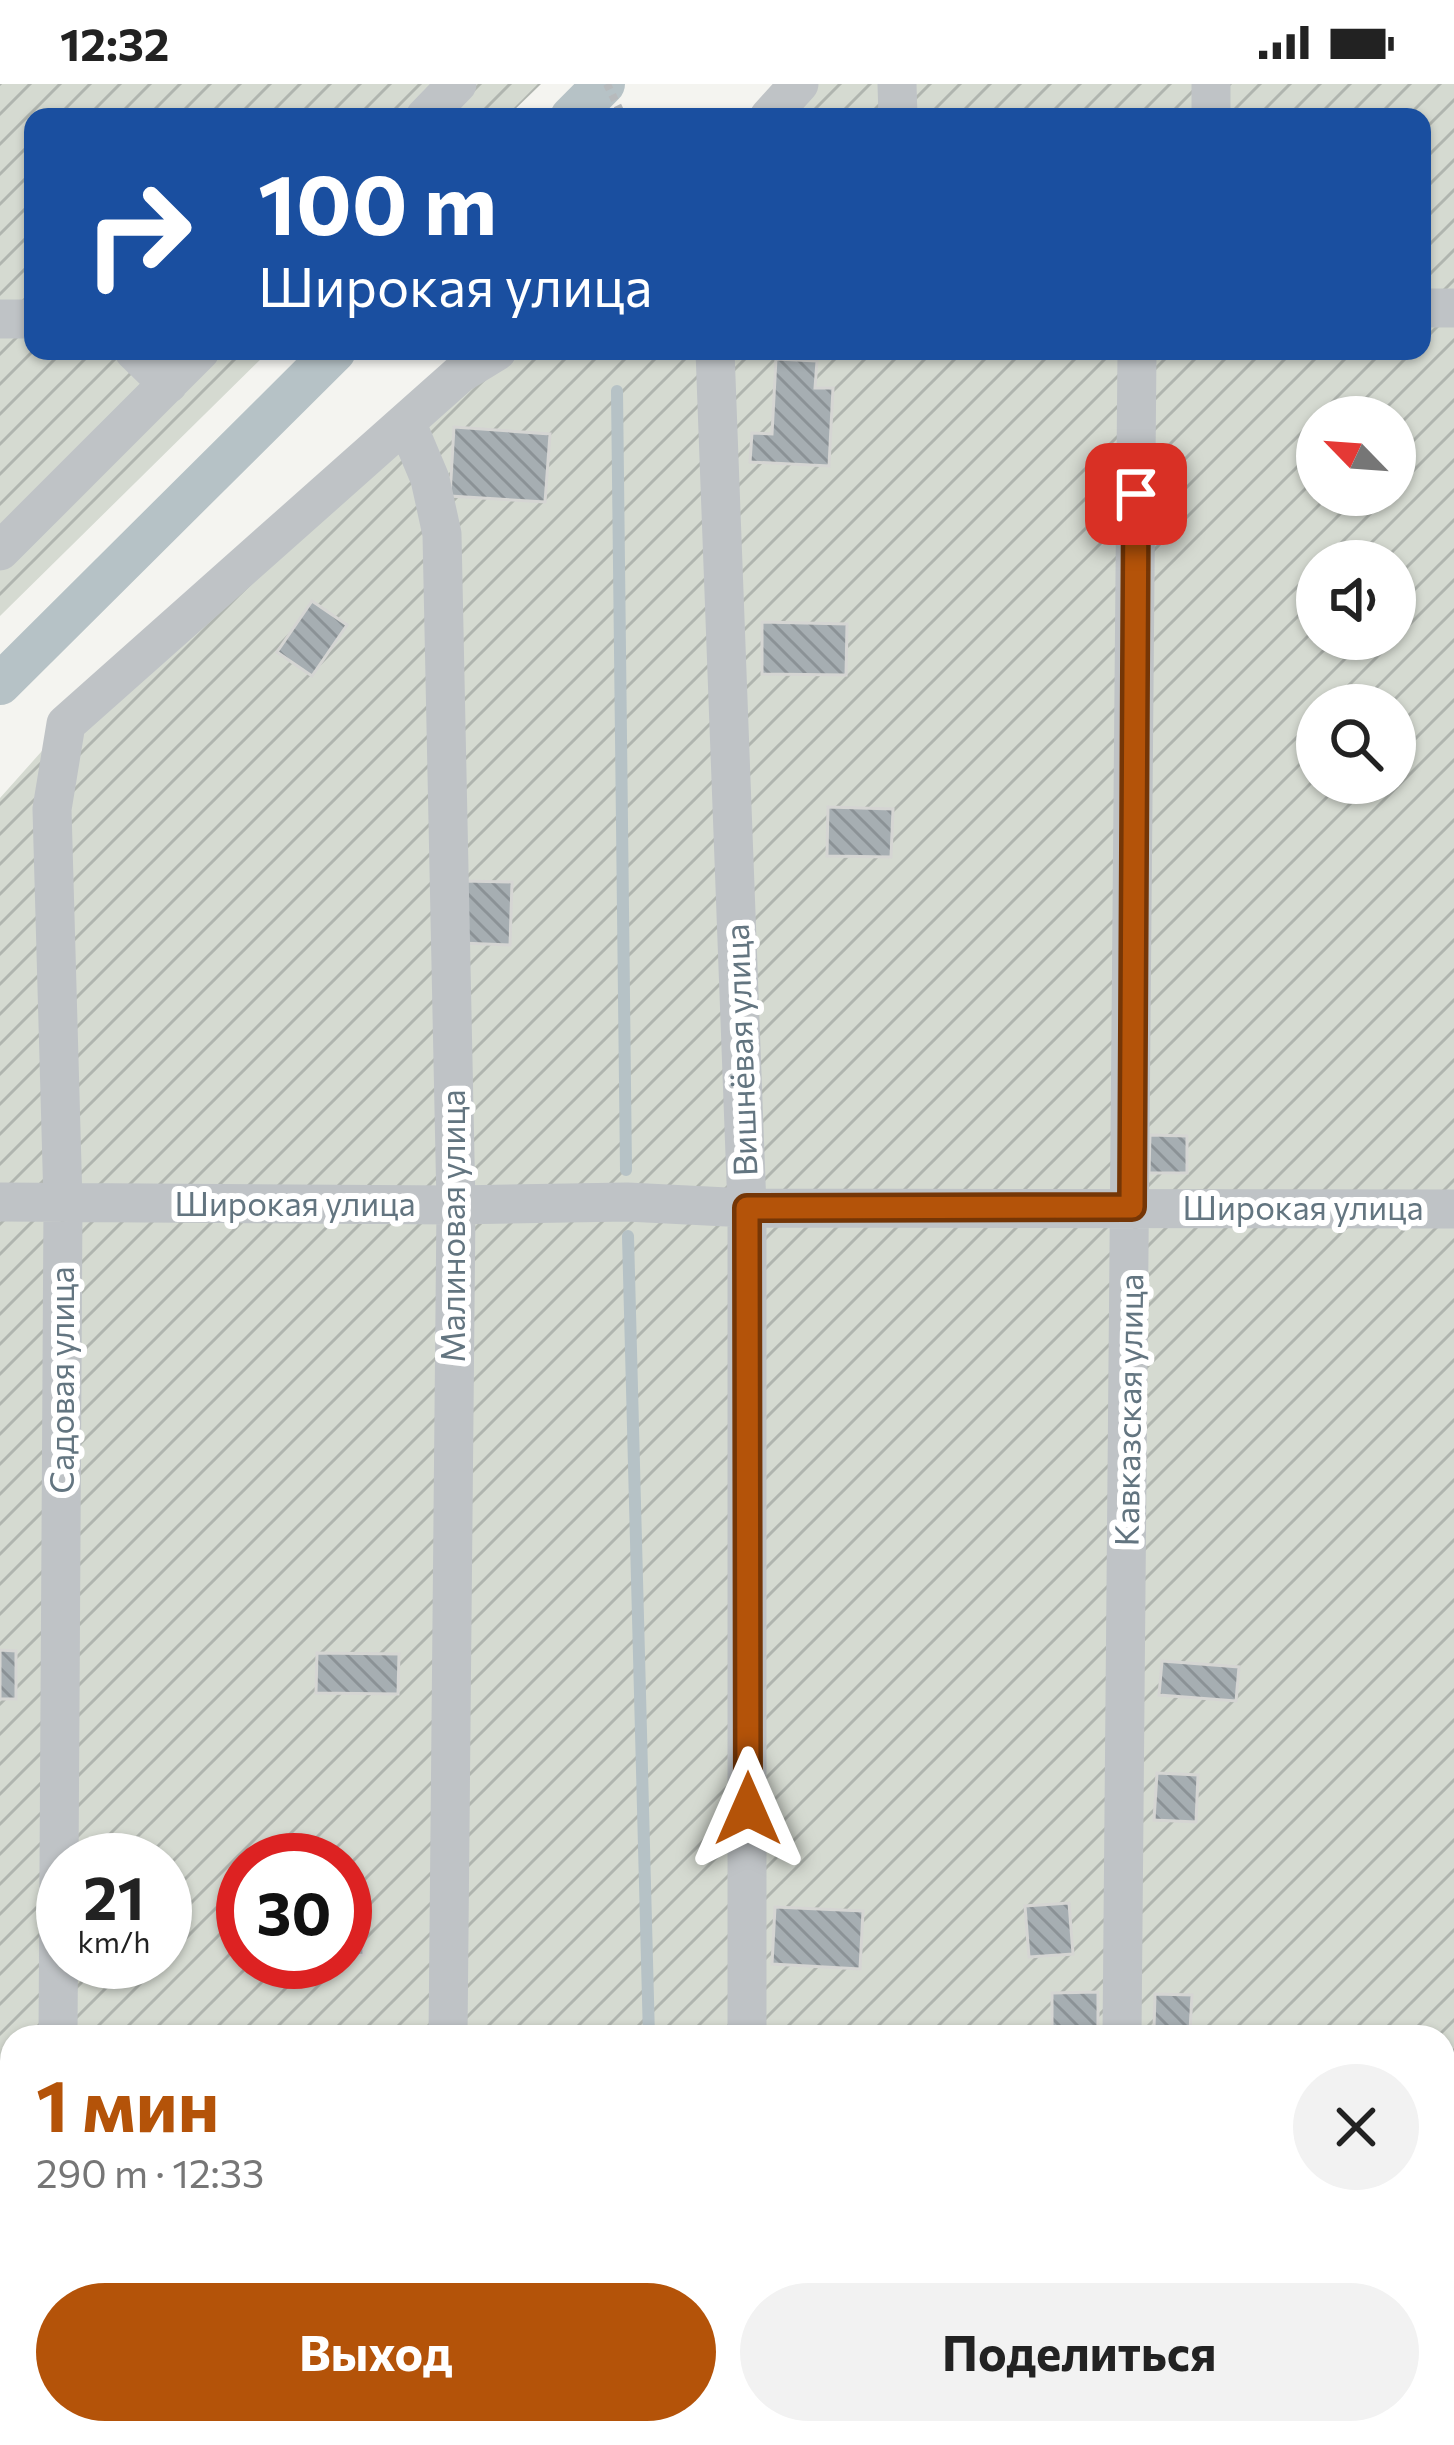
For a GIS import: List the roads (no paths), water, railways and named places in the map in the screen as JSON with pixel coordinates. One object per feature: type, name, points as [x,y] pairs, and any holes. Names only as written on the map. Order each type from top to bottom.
[{"type":"street","points":[[434,108],[457,84]]},
{"type":"street","points":[[777,108],[799,84]]},
{"type":"street","points":[[144,360],[168,383]]},
{"type":"street","points":[[0,551],[191,360]]},
{"type":"street","points":[[406,422],[483,360]]},
{"type":"street","name":"Вишнёвая улица","points":[[716,360],[747,1208],[747,2025]]},
{"type":"street","name":"Кавказская улица","points":[[1122,2025],[1137,360]]},
{"type":"street","name":"Садовая улица","points":[[58,2025],[63,1202],[52,808],[66,724],[406,422]]},
{"type":"street","name":"Малиновая улица","points":[[406,422],[430,479],[442,534],[455,1205],[448,2025]]},
{"type":"street","name":"Широкая улица","points":[[0,1202],[1454,1209]]},
{"type":"waterway","points":[[580,108],[604,84]]},
{"type":"waterway","points":[[0,684],[326,360]]},
{"type":"waterway","points":[[617,391],[626,1170]]},
{"type":"waterway","points":[[628,1236],[649,2025]]}]
